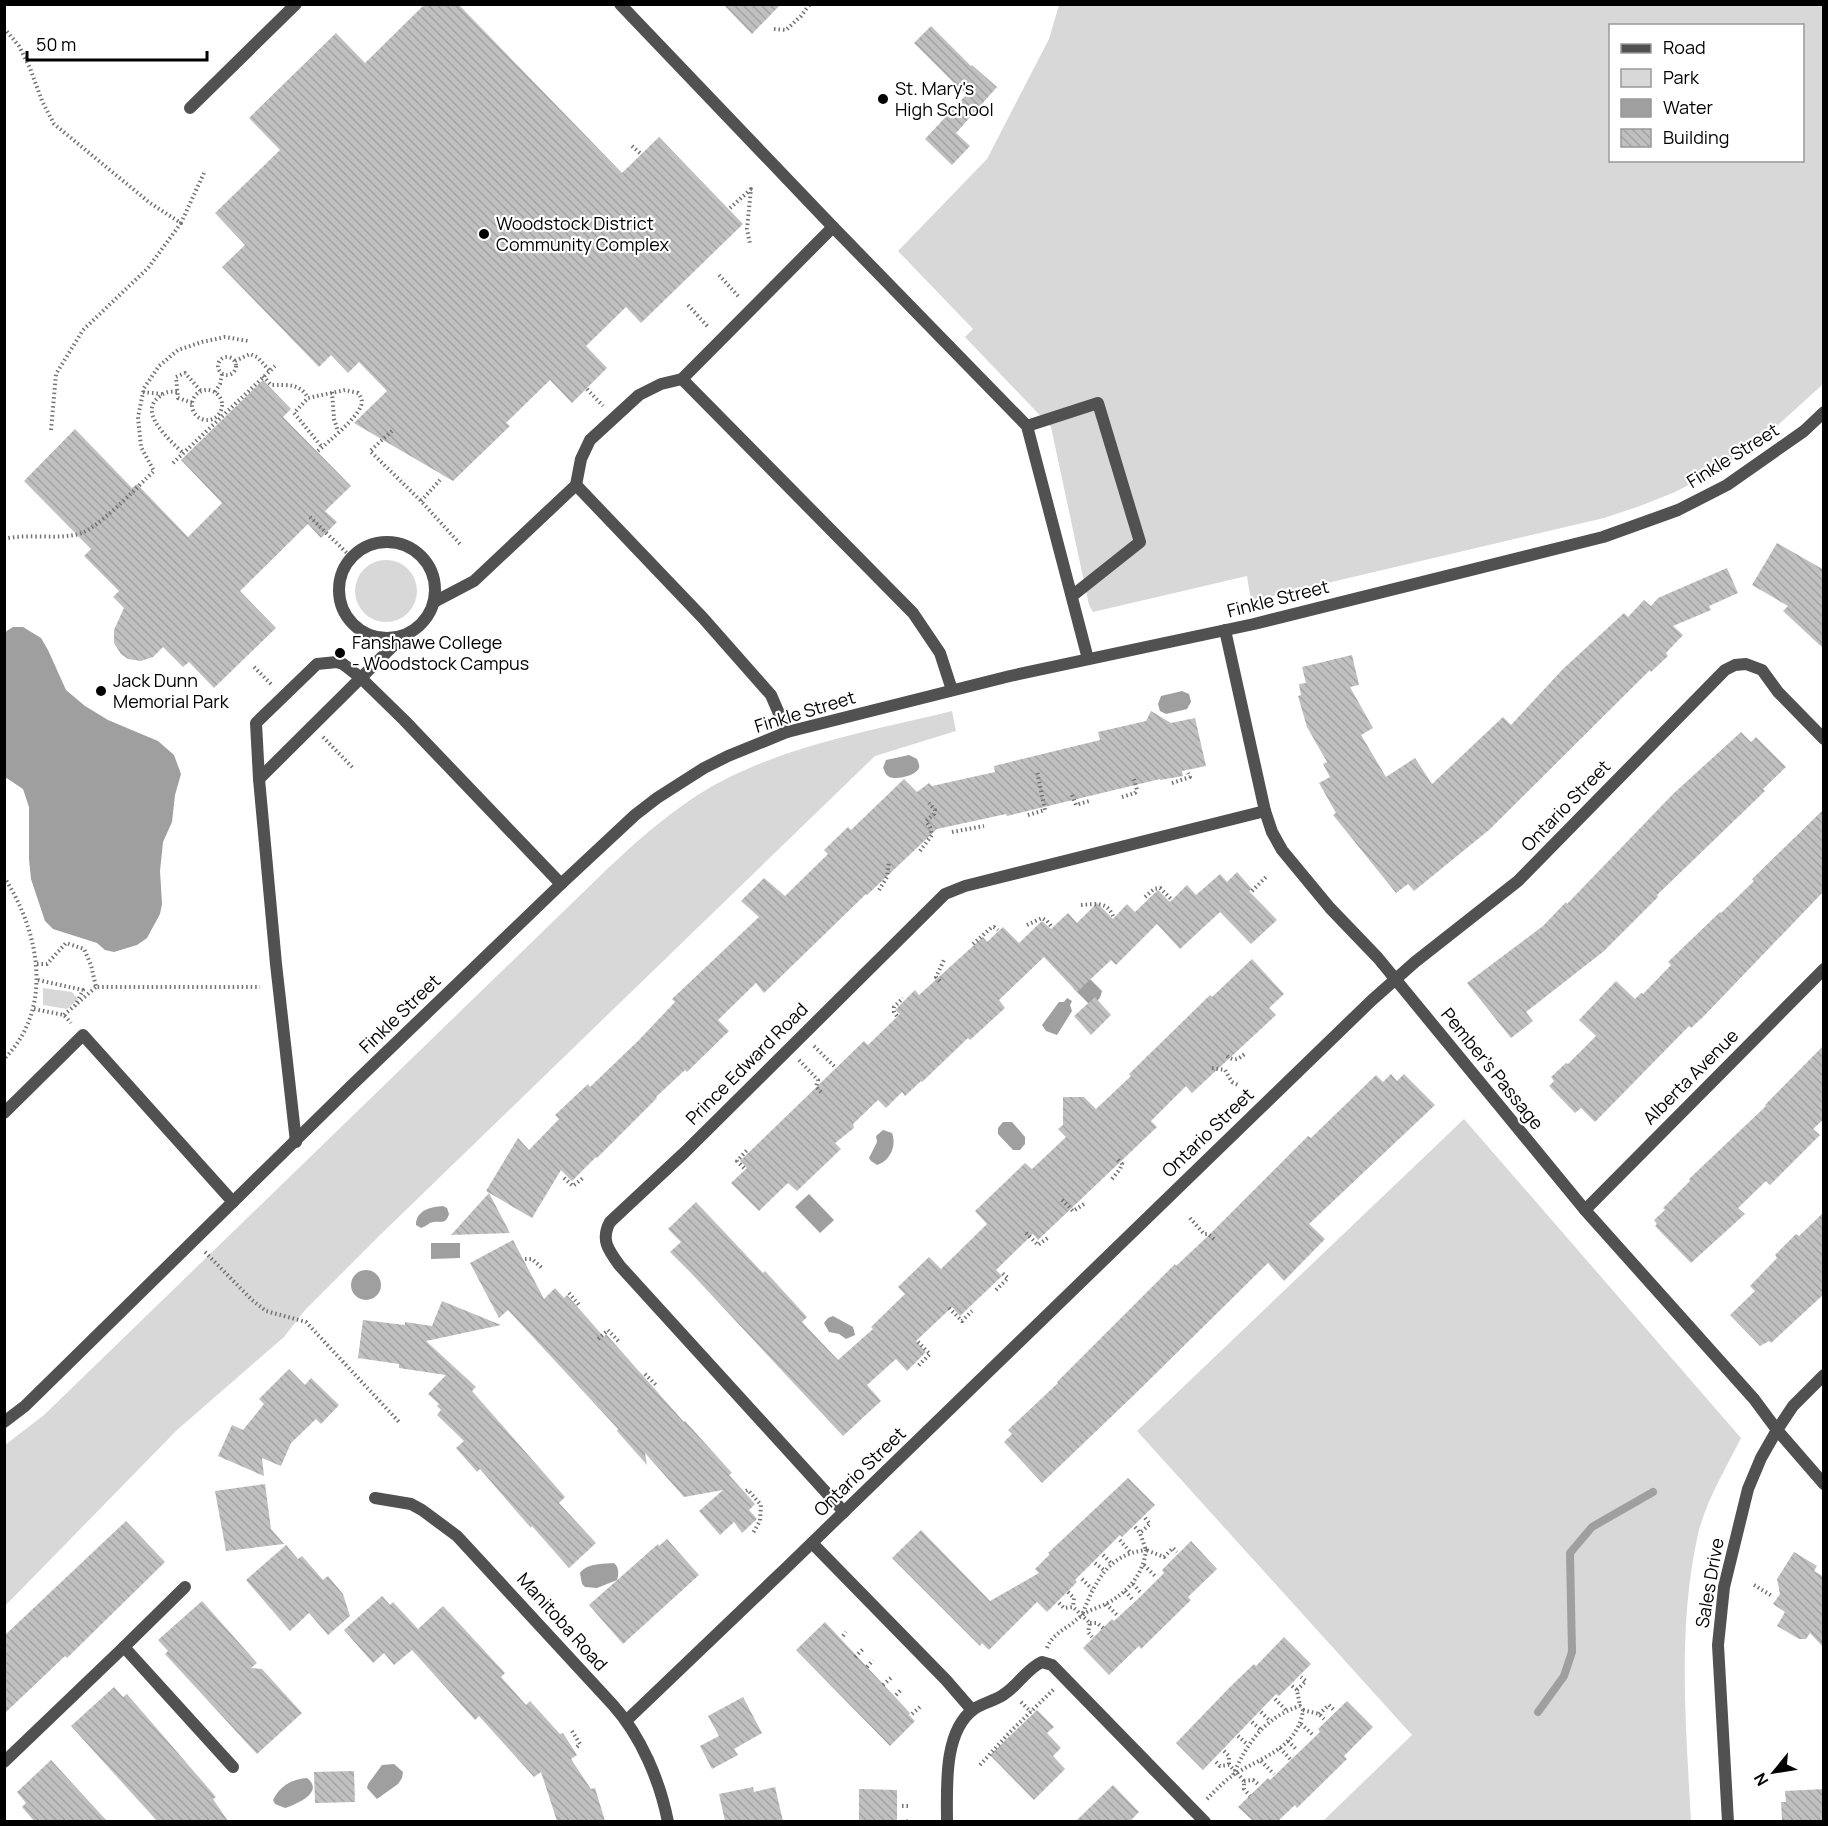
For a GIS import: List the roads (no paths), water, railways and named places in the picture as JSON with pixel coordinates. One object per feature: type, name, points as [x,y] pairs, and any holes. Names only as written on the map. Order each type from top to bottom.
[{"type":"street","points":[[190,108],[296,4]]},
{"type":"street","points":[[620,4],[832,227],[1027,426],[1088,658]]},
{"type":"street","points":[[434,602],[474,581],[576,485],[581,459],[590,440],[639,395],[661,384],[682,379],[832,227]]},
{"type":"street","points":[[682,379],[913,613],[940,653],[952,690]]},
{"type":"street","points":[[1027,426],[1098,404],[1140,542],[1072,596]]},
{"type":"street","name":"Finkle Street","points":[[4,1422],[25,1406],[561,884],[635,815],[681,782],[728,756],[788,732],[952,690],[1088,658],[1225,630],[1603,537],[1678,510],[1727,485],[1804,432],[1824,412]]},
{"type":"street","points":[[576,485],[703,618],[771,695],[788,732]]},
{"type":"street","points":[[379,542],[394,542],[410,547],[423,557],[431,571],[435,586],[434,602],[424,621],[415,630],[403,636],[387,639],[371,636],[357,628],[346,617],[340,602],[338,586],[342,570],[351,557],[363,547],[379,542]]},
{"type":"street","name":"Pember's Passage","points":[[1225,630],[1265,811],[1281,850],[1395,979],[1585,1210],[1754,1399],[1777,1430],[1824,1484]]},
{"type":"street","points":[[259,779],[403,636]]},
{"type":"street","points":[[296,1142],[259,779],[256,723],[317,664],[330,661],[343,664],[361,678],[404,720],[561,884]]},
{"type":"street","name":"Ontario Street","points":[[627,1720],[1371,1000],[1518,881],[1721,674],[1730,667],[1746,664],[1762,670],[1778,692],[1824,739]]},
{"type":"street","name":"Prince Edward Road","points":[[844,1512],[622,1268],[607,1248],[605,1241],[606,1230],[610,1222],[685,1152],[945,894],[953,890],[1265,811]]},
{"type":"street","name":"Alberta Avenue","points":[[1585,1210],[1824,969]]},
{"type":"street","points":[[4,1113],[83,1035],[233,1202]]},
{"type":"street","name":"Sales Drive","points":[[1728,1821],[1718,1645],[1724,1587],[1748,1489],[1761,1458],[1793,1406],[1824,1375]]},
{"type":"street","name":"Manitoba Road","points":[[375,1498],[411,1504],[432,1516],[457,1536],[627,1720],[653,1772],[668,1821]]},
{"type":"street","points":[[812,1543],[946,1680],[972,1710]]},
{"type":"street","points":[[5,1760],[185,1587]]},
{"type":"street","points":[[124,1647],[233,1767]]},
{"type":"street","points":[[947,1821],[948,1765],[957,1731],[972,1710],[1004,1695],[1033,1667],[1042,1662],[1052,1665],[1205,1821]]},
{"type":"water","points":[[13,627],[23,627],[41,638],[66,690],[85,706],[108,720],[158,741],[174,755],[181,774],[175,795],[172,822],[163,842],[160,871],[162,904],[160,914],[147,938],[137,945],[114,952],[105,950],[97,943],[53,929],[45,921],[31,879],[29,807],[23,789],[5,777],[5,632]]},
{"type":"water","points":[[1182,691],[1189,694],[1191,702],[1187,709],[1166,714],[1160,711],[1158,704],[1161,696]]},
{"type":"water","points":[[909,755],[917,759],[919,768],[917,771],[900,778],[887,775],[883,768],[886,760]]},
{"type":"water","points":[[1086,975],[1102,991],[1098,1000],[1089,1004],[1073,988]]},
{"type":"water","points":[[1067,998],[1072,1001],[1070,1005],[1072,1011],[1057,1035],[1046,1031],[1042,1025],[1059,1002],[1064,1002]]},
{"type":"water","points":[[1003,1122],[1012,1122],[1025,1137],[1025,1144],[1020,1150],[1013,1150],[998,1134],[998,1128]]},
{"type":"water","points":[[883,1130],[892,1133],[894,1143],[889,1157],[877,1165],[869,1158],[877,1142],[876,1136]]},
{"type":"water","points":[[809,1194],[834,1220],[820,1233],[795,1207]]},
{"type":"water","points":[[443,1206],[447,1208],[449,1214],[444,1222],[433,1222],[421,1228],[416,1225],[421,1213],[429,1208]]},
{"type":"water","points":[[431,1243],[460,1243],[460,1258],[431,1259]]},
{"type":"water","points":[[366,1270],[377,1274],[381,1285],[377,1296],[366,1300],[355,1296],[351,1285],[355,1274]]},
{"type":"water","points":[[833,1316],[853,1327],[855,1335],[846,1339],[839,1334],[829,1332],[824,1323]]},
{"type":"water","points":[[614,1563],[618,1571],[617,1580],[597,1588],[585,1587],[582,1584],[580,1573],[587,1567]]},
{"type":"water","points":[[394,1764],[403,1772],[402,1778],[398,1784],[377,1799],[367,1788],[368,1784],[382,1765]]},
{"type":"water","points":[[307,1778],[313,1788],[307,1797],[285,1808],[275,1804],[273,1800],[283,1787],[296,1780]]},
{"type":"waterway","points":[[1538,1712],[1564,1676],[1572,1652],[1570,1553],[1592,1527],[1653,1492]]},
{"type":"place","name":"St. Mary's High School","points":[[883,99]]},
{"type":"place","name":"Woodstock District Community Complex","points":[[484,234]]},
{"type":"place","name":"Fanshawe College - Woodstock Campus","points":[[340,653]]},
{"type":"place","name":"Jack Dunn Memorial Park","points":[[101,691]]}]
